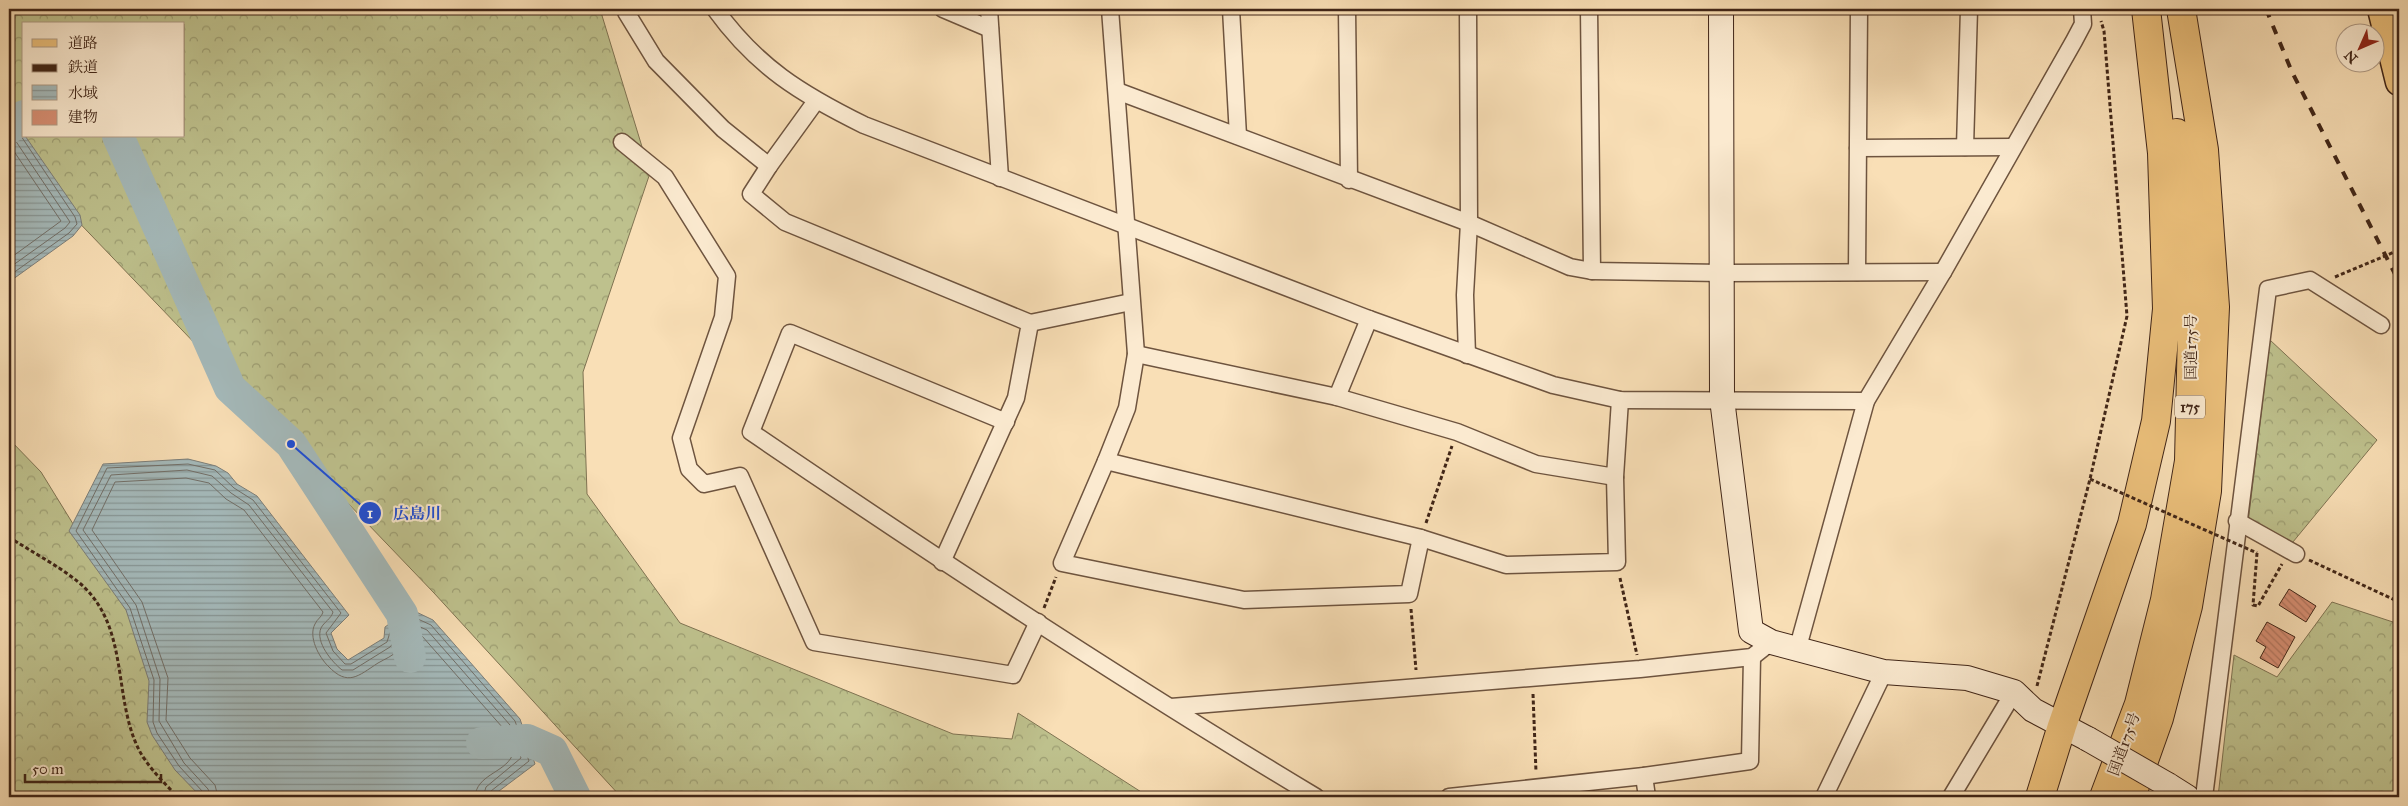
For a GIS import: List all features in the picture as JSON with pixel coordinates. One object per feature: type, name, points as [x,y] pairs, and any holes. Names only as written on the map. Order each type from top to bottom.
[{"type":"highway","points":[[2040,797],[2062,726],[2132,524],[2156,421],[2167,309],[2162,152],[2146,9]]},
{"type":"highway","name":"国道175号","points":[[2104,797],[2138,704],[2158,628],[2165,600],[2189,461],[2192,329],[2187,208],[2172,90],[2154,9]]},
{"type":"highway","name":"国道175号","points":[[2131,797],[2159,718],[2188,606],[2207,490],[2215,307],[2204,150],[2181,9]]},
{"type":"highway","points":[[2168,793],[2174,723],[2200,618],[2207,490]]},
{"type":"main road","points":[[2381,9],[2399,78]]},
{"type":"street","points":[[715,9],[761,63],[816,102],[864,125],[1370,320],[1553,385],[1620,400],[1866,401]]},
{"type":"street","points":[[943,9],[990,29]]},
{"type":"street","points":[[989,9],[1000,178]]},
{"type":"street","points":[[1110,9],[1136,354],[1127,408],[1062,563],[1244,600],[1409,594],[1421,538]]},
{"type":"street","points":[[1231,9],[1238,136]]},
{"type":"street","points":[[1347,9],[1349,180]]},
{"type":"street","points":[[1467,355],[1465,295],[1469,223],[1468,9]]},
{"type":"street","points":[[1589,9],[1592,271]]},
{"type":"street","points":[[1722,9],[1722,399],[1751,631],[1771,642],[1798,647],[1835,660],[1884,672],[1967,678],[2014,692],[2033,710],[2088,739],[2168,793]]},
{"type":"street","points":[[1856,272],[1859,9]]},
{"type":"street","points":[[1965,147],[1969,9]]},
{"type":"street","points":[[1798,647],[1866,401],[1944,272],[2083,24],[2082,9]]},
{"type":"street","points":[[627,10],[656,61],[723,129],[768,166]]},
{"type":"street","points":[[1117,91],[1349,180],[1469,223],[1570,267],[1592,271],[1723,273],[1944,272]]},
{"type":"street","points":[[816,102],[768,166],[751,194],[785,222],[1030,323],[1131,302]]},
{"type":"street","points":[[622,142],[665,177],[727,276],[723,317],[681,438],[689,469],[704,484],[740,476],[814,642],[1013,675],[1038,622]]},
{"type":"street","points":[[1858,148],[2013,147]]},
{"type":"street","points":[[2204,797],[2268,289],[2310,280],[2381,325]]},
{"type":"street","points":[[1337,397],[1370,320]]},
{"type":"street","points":[[942,562],[1016,398],[1030,323]]},
{"type":"street","points":[[1006,422],[790,333],[751,432],[942,562],[1172,707],[1211,734],[1316,797]]},
{"type":"street","points":[[1136,354],[1337,397],[1457,432],[1536,464],[1615,477]]},
{"type":"street","points":[[1106,461],[1421,538],[1506,565],[1617,562],[1615,477],[1620,400]]},
{"type":"street","points":[[2238,521],[2293,552]]},
{"type":"street","points":[[1172,707],[1640,669],[1752,656],[1771,642]]},
{"type":"street","points":[[1449,797],[1538,792],[1750,761],[1752,656]]},
{"type":"street","points":[[1824,797],[1884,672]]},
{"type":"street","points":[[1951,797],[2014,692]]},
{"type":"street","points":[[1644,776],[1647,797]]},
{"type":"path","points":[[2033,710],[2041,667],[2090,479],[2127,316],[2104,31],[2100,16]]},
{"type":"path","points":[[2310,280],[2339,276],[2399,250]]},
{"type":"path","points":[[1421,538],[1457,432]]},
{"type":"path","points":[[2090,479],[2257,553],[2253,605],[2258,606],[2293,552],[2399,602]]},
{"type":"path","points":[[9,537],[85,588],[104,615],[116,645],[129,722],[139,750],[161,780],[178,797]]},
{"type":"path","points":[[1617,562],[1640,669]]},
{"type":"path","points":[[1038,622],[1062,563]]},
{"type":"path","points":[[1409,594],[1418,687]]},
{"type":"path","points":[[1532,678],[1538,792]]},
{"type":"green space","points":[[9,9],[600,9],[650,173],[583,372],[587,494],[680,623],[953,734],[1012,739],[1018,713],[1149,797],[621,797],[434,593],[44,186],[9,132]]},
{"type":"green space","points":[[2270,340],[2377,440],[2288,548],[2248,523]]},
{"type":"green space","points":[[9,439],[41,472],[141,634],[299,797],[9,797]]},
{"type":"green space","points":[[2332,602],[2399,624],[2399,797],[2218,797],[2234,655],[2277,677]]},
{"type":"water","points":[[12,117],[22,131],[22,138],[27,138],[80,215],[82,225],[73,236],[9,282],[9,118]]},
{"type":"water","points":[[188,459],[216,466],[228,473],[237,484],[257,496],[349,615],[331,633],[337,649],[348,660],[384,638],[385,627],[410,609],[433,620],[520,719],[535,764],[491,797],[201,797],[175,770],[152,735],[147,722],[149,681],[126,610],[69,531],[103,464]]},
{"type":"building","points":[[2289,589],[2316,606],[2306,622],[2279,605]]},
{"type":"building","points":[[2267,622],[2295,637],[2278,668],[2260,658],[2266,647],[2256,641]]},
{"type":"waterway","points":[[9,128],[22,118]]},
{"type":"waterway","points":[[119,138],[230,388],[291,444],[402,614],[410,657]]},
{"type":"waterway","points":[[482,743],[527,740],[552,751],[575,797]]},
{"type":"railway","points":[[2266,9],[2292,72],[2399,282]]},
{"type":"place","name":"広島川","points":[[291,444]]}]
